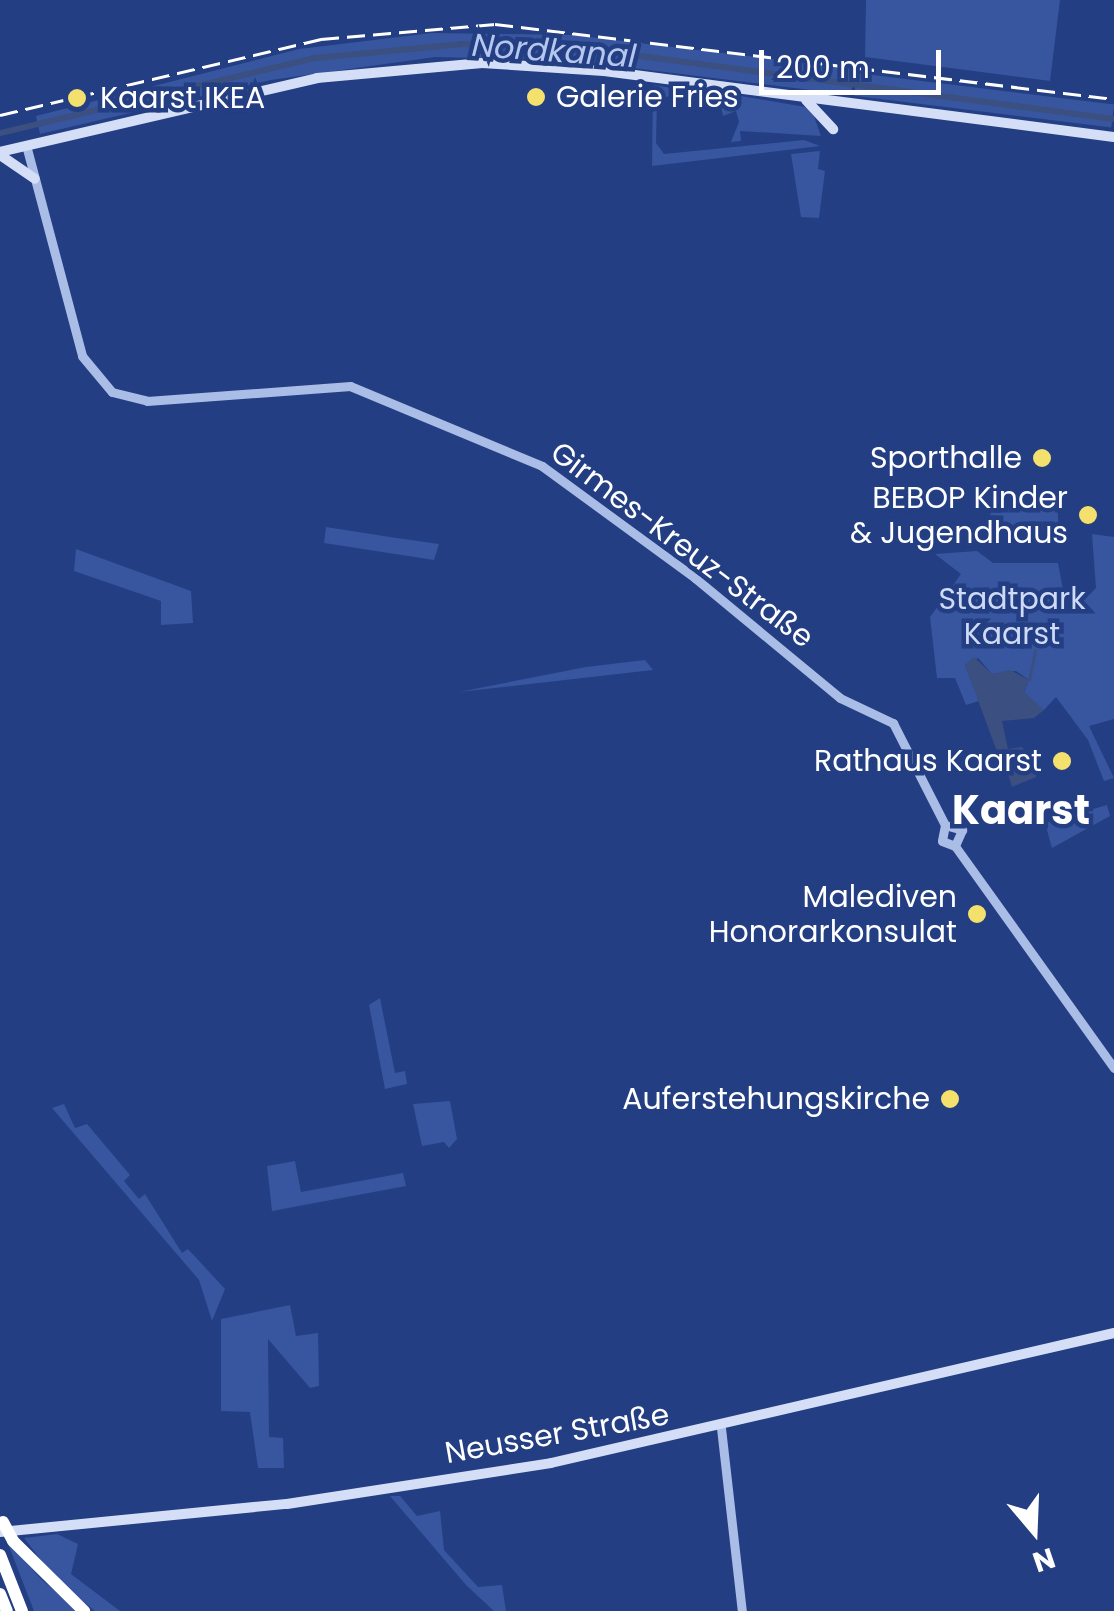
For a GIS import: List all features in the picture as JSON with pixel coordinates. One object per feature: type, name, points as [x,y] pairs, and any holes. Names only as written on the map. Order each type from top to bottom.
[{"type":"highway","points":[[1,1524],[12,1541],[84,1611]]},
{"type":"highway","points":[[0,1555],[22,1611]]},
{"type":"highway","points":[[0,1594],[6,1611]]},
{"type":"main road","points":[[0,153],[295,82],[436,64],[575,68],[1114,138]]},
{"type":"main road","points":[[801,97],[834,129]]},
{"type":"main road","points":[[0,153],[16,160],[35,178]]},
{"type":"main road","name":"Neusser Straße","points":[[1,1524],[339,1497],[720,1428],[1114,1333]]},
{"type":"street","name":"Girmes-Kreuz-Straße","points":[[26,146],[82,356],[112,392],[147,401],[350,386],[542,466],[695,578],[840,698],[893,723],[945,825]]},
{"type":"street","points":[[955,846],[962,830],[945,825],[942,842],[955,846],[1114,1068]]},
{"type":"street","points":[[720,1428],[742,1611]]},
{"type":"green space","points":[[866,0],[1060,0],[1050,81],[865,57]]},
{"type":"green space","points":[[432,33],[573,35],[854,69],[851,95],[568,60],[435,57],[271,80],[40,134],[36,116],[299,49]]},
{"type":"green space","points":[[857,73],[1114,105],[1111,127],[854,96]]},
{"type":"green space","points":[[653,85],[684,90],[657,101],[656,143],[664,154],[804,140],[820,146],[652,166]]},
{"type":"green space","points":[[718,92],[811,108],[821,136],[740,131],[741,141],[731,142],[739,122],[736,111],[723,116]]},
{"type":"green space","points":[[820,151],[818,169],[825,171],[819,218],[801,217],[791,154]]},
{"type":"green space","points":[[1057,504],[1059,531],[992,531],[990,508]]},
{"type":"green space","points":[[326,527],[439,544],[434,560],[324,543]]},
{"type":"green space","name":"Stadtpark Kaarst","points":[[1092,534],[1114,537],[1114,719],[1089,726],[1114,778],[1104,781],[1088,740],[1056,697],[1044,710],[1033,703],[1024,692],[1029,680],[1016,671],[992,674],[978,658],[965,665],[979,701],[966,705],[955,678],[937,678],[930,617],[961,574],[935,554],[977,551],[993,563],[1058,563],[1065,600],[1077,607],[1096,588]]},
{"type":"green space","points":[[76,549],[191,591],[193,623],[161,625],[161,601],[74,571]]},
{"type":"green space","points":[[645,660],[653,670],[459,692],[586,667]]},
{"type":"green space","points":[[1107,805],[1110,816],[1052,848],[1045,823]]},
{"type":"green space","points":[[380,998],[395,1073],[405,1071],[407,1084],[385,1089],[369,1005]]},
{"type":"green space","points":[[450,1101],[457,1139],[449,1148],[444,1142],[422,1146],[413,1104]]},
{"type":"green space","points":[[64,1104],[75,1128],[87,1124],[130,1175],[124,1181],[139,1199],[145,1194],[182,1253],[188,1249],[225,1289],[212,1321],[199,1280],[52,1108]]},
{"type":"green space","points":[[295,1161],[301,1192],[403,1173],[406,1186],[272,1211],[267,1166]]},
{"type":"green space","points":[[290,1305],[296,1336],[318,1333],[319,1386],[310,1388],[268,1339],[269,1437],[283,1438],[284,1468],[258,1468],[250,1412],[221,1411],[221,1319]]},
{"type":"green space","points":[[390,1496],[400,1496],[417,1516],[440,1511],[444,1550],[478,1587],[502,1585],[506,1611],[494,1611],[466,1585]]},
{"type":"green space","points":[[57,1534],[78,1544],[71,1574],[120,1611],[95,1611],[57,1581],[24,1538]]},
{"type":"green space","points":[[7,1541],[42,1580],[80,1611],[34,1611]]},
{"type":"shaded area","points":[[974,657],[992,674],[1010,670],[1029,680],[1024,692],[1044,710],[1034,718],[1002,721],[1008,749],[1022,747],[1038,766],[1036,777],[1012,787],[1005,764],[1010,766],[1010,759],[996,749],[965,665]]},
{"type":"waterway","name":"Nordkanal","points":[[0,133],[316,58],[462,44],[587,49],[1114,119]]},
{"type":"waterway","points":[[1029,680],[1035,651]]},
{"type":"railway","points":[[0,115],[321,39],[495,24],[1114,99]]},
{"type":"place","name":"Galerie Fries","points":[[536,97]]},
{"type":"place","name":"Kaarst IKEA","points":[[77,98]]},
{"type":"place","name":"Sporthalle","points":[[1042,458]]},
{"type":"place","name":"BEBOP Kinder & Jugendhaus","points":[[1088,515]]},
{"type":"place","name":"Rathaus Kaarst","points":[[1062,761]]},
{"type":"place","name":"Malediven Honorarkonsulat","points":[[977,914]]},
{"type":"place","name":"Auferstehungskirche","points":[[950,1099]]},
{"type":"district","name":"Kaarst","points":[[1021,810]]}]
